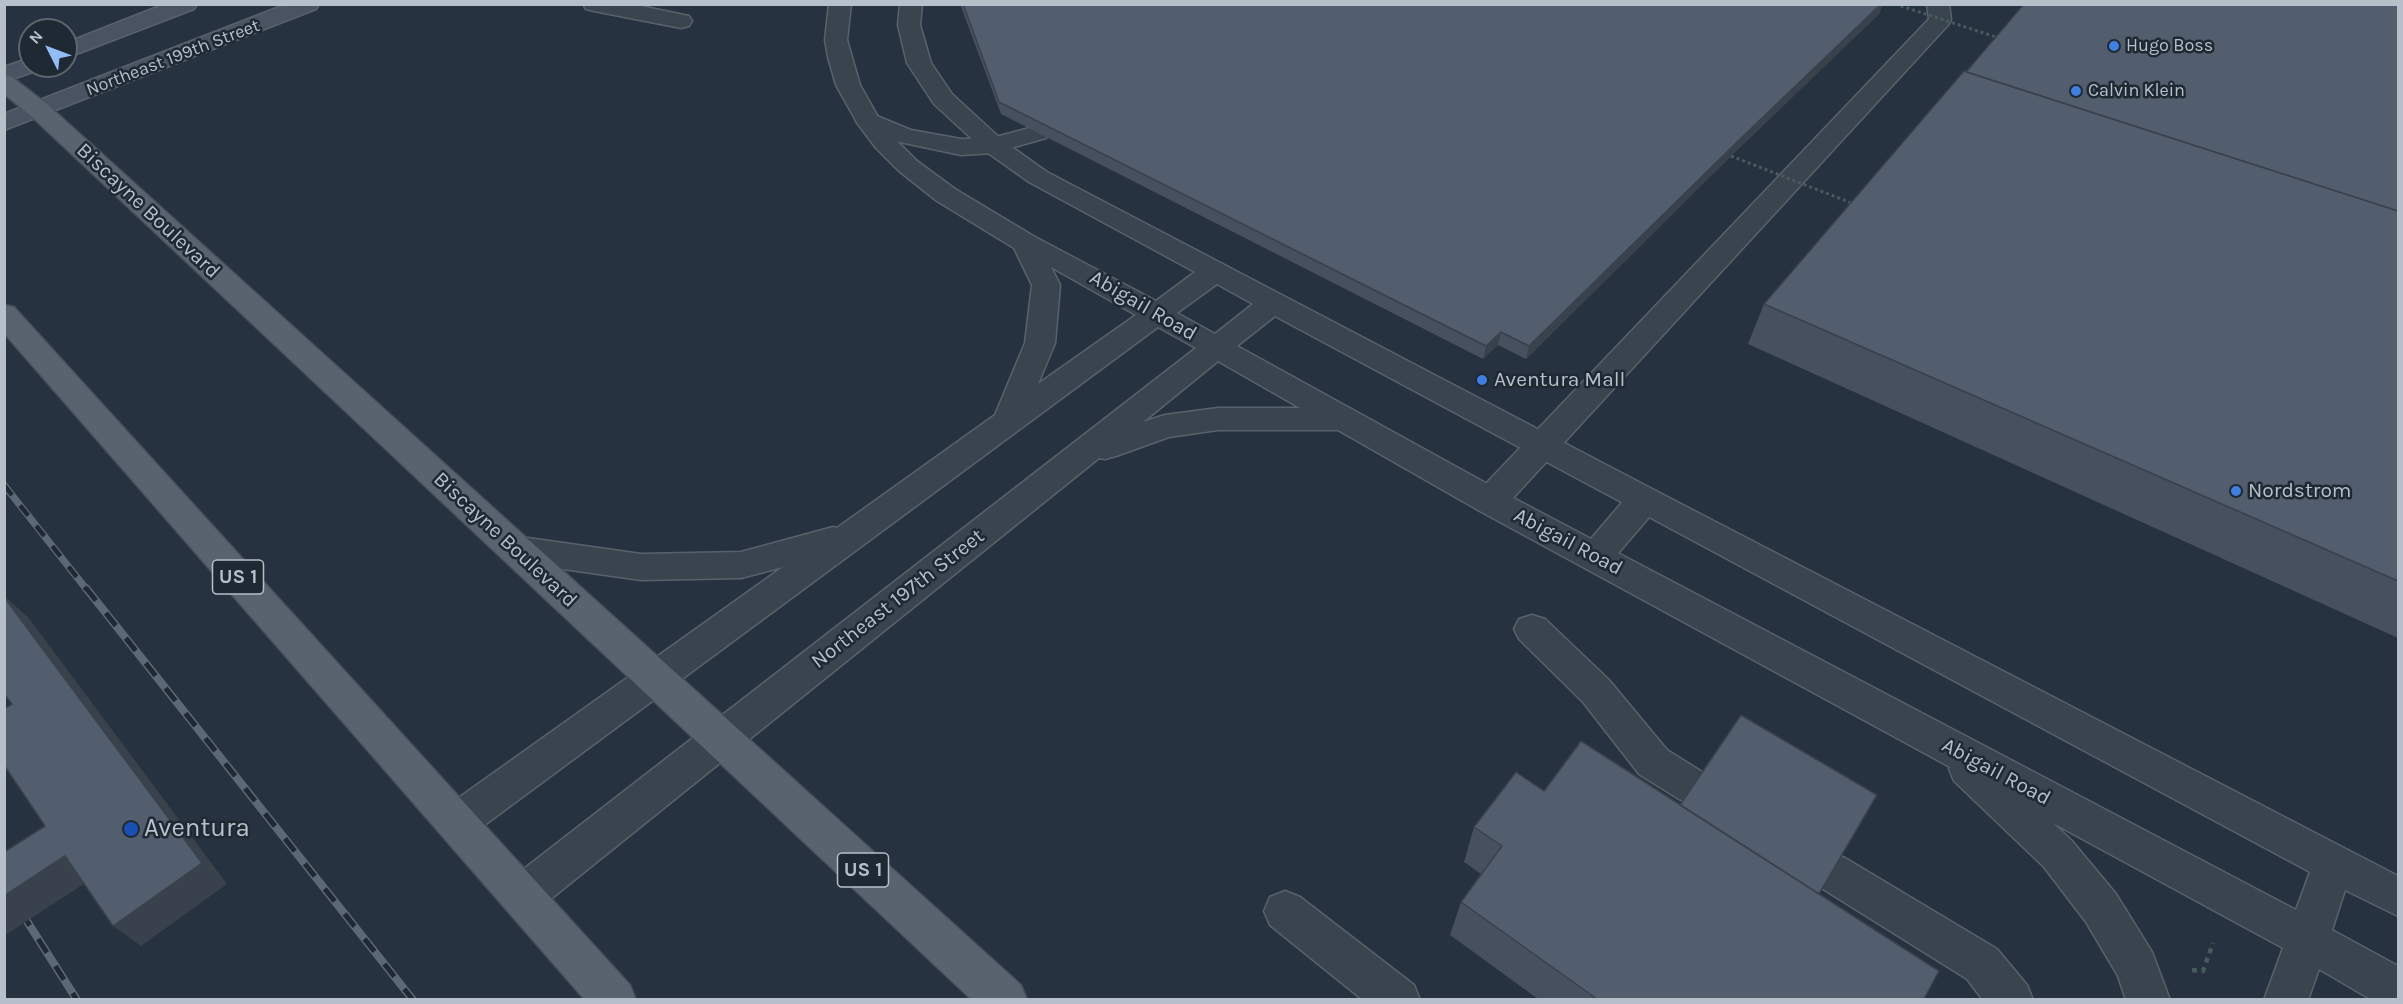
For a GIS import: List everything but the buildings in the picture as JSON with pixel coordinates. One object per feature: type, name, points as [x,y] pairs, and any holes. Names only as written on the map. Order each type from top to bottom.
[{"type":"main road","name":"Biscayne Boulevard","points":[[4,82],[39,110],[1005,999]]},
{"type":"main road","name":"US 1","points":[[4,314],[614,999]]},
{"type":"street","points":[[78,46],[186,4]]},
{"type":"street","name":"Northeast 199th Street","points":[[4,123],[308,4]]},
{"type":"street","points":[[594,4],[681,21]]},
{"type":"street","name":"Abigail Road","points":[[840,4],[836,40],[848,85],[867,119],[885,143],[908,166],[946,195],[1025,243],[1077,269],[1490,501],[2306,938],[2398,990]]},
{"type":"street","points":[[911,4],[909,25],[919,63],[943,99],[993,145],[1038,177],[1542,446],[2398,897]]},
{"type":"street","points":[[1490,501],[1940,20],[1938,4]]},
{"type":"street","points":[[867,119],[904,136],[961,147],[993,145],[1037,133]]},
{"type":"street","points":[[1008,422],[1040,343],[1046,285],[1025,243]]},
{"type":"street","points":[[457,822],[1216,271]]},
{"type":"street","name":"Northeast 197th Street","points":[[522,896],[1274,302]]},
{"type":"street","points":[[1066,467],[1116,444],[1165,426],[1218,419],[1272,417],[1343,419]]},
{"type":"street","points":[[1595,557],[1644,500]]},
{"type":"street","points":[[514,549],[642,567],[741,565],[852,535]]},
{"type":"street","points":[[1532,629],[1596,691],[1653,762],[1693,787]]},
{"type":"street","points":[[1936,740],[2058,854],[2101,908],[2137,967],[2148,999]]},
{"type":"street","points":[[2286,999],[2334,863]]},
{"type":"street","points":[[1830,872],[1982,964],[2011,999]]},
{"type":"street","points":[[1285,911],[1398,999]]},
{"type":"path","points":[[1895,4],[2005,40]]},
{"type":"path","points":[[1731,156],[1863,207]]},
{"type":"path","points":[[2181,969],[2203,970],[2216,933]]},
{"type":"railway","points":[[4,485],[87,590]]},
{"type":"railway","points":[[86,588],[413,1000]]},
{"type":"railway","points":[[4,885],[77,1000]]},
{"type":"place","name":"Hugo Boss","points":[[2114,46]]},
{"type":"place","name":"Calvin Klein","points":[[2076,91]]},
{"type":"place","name":"Aventura Mall","points":[[1482,380]]},
{"type":"place","name":"Nordstrom","points":[[2236,491]]},
{"type":"place","name":"Aventura","points":[[131,829]]}]
